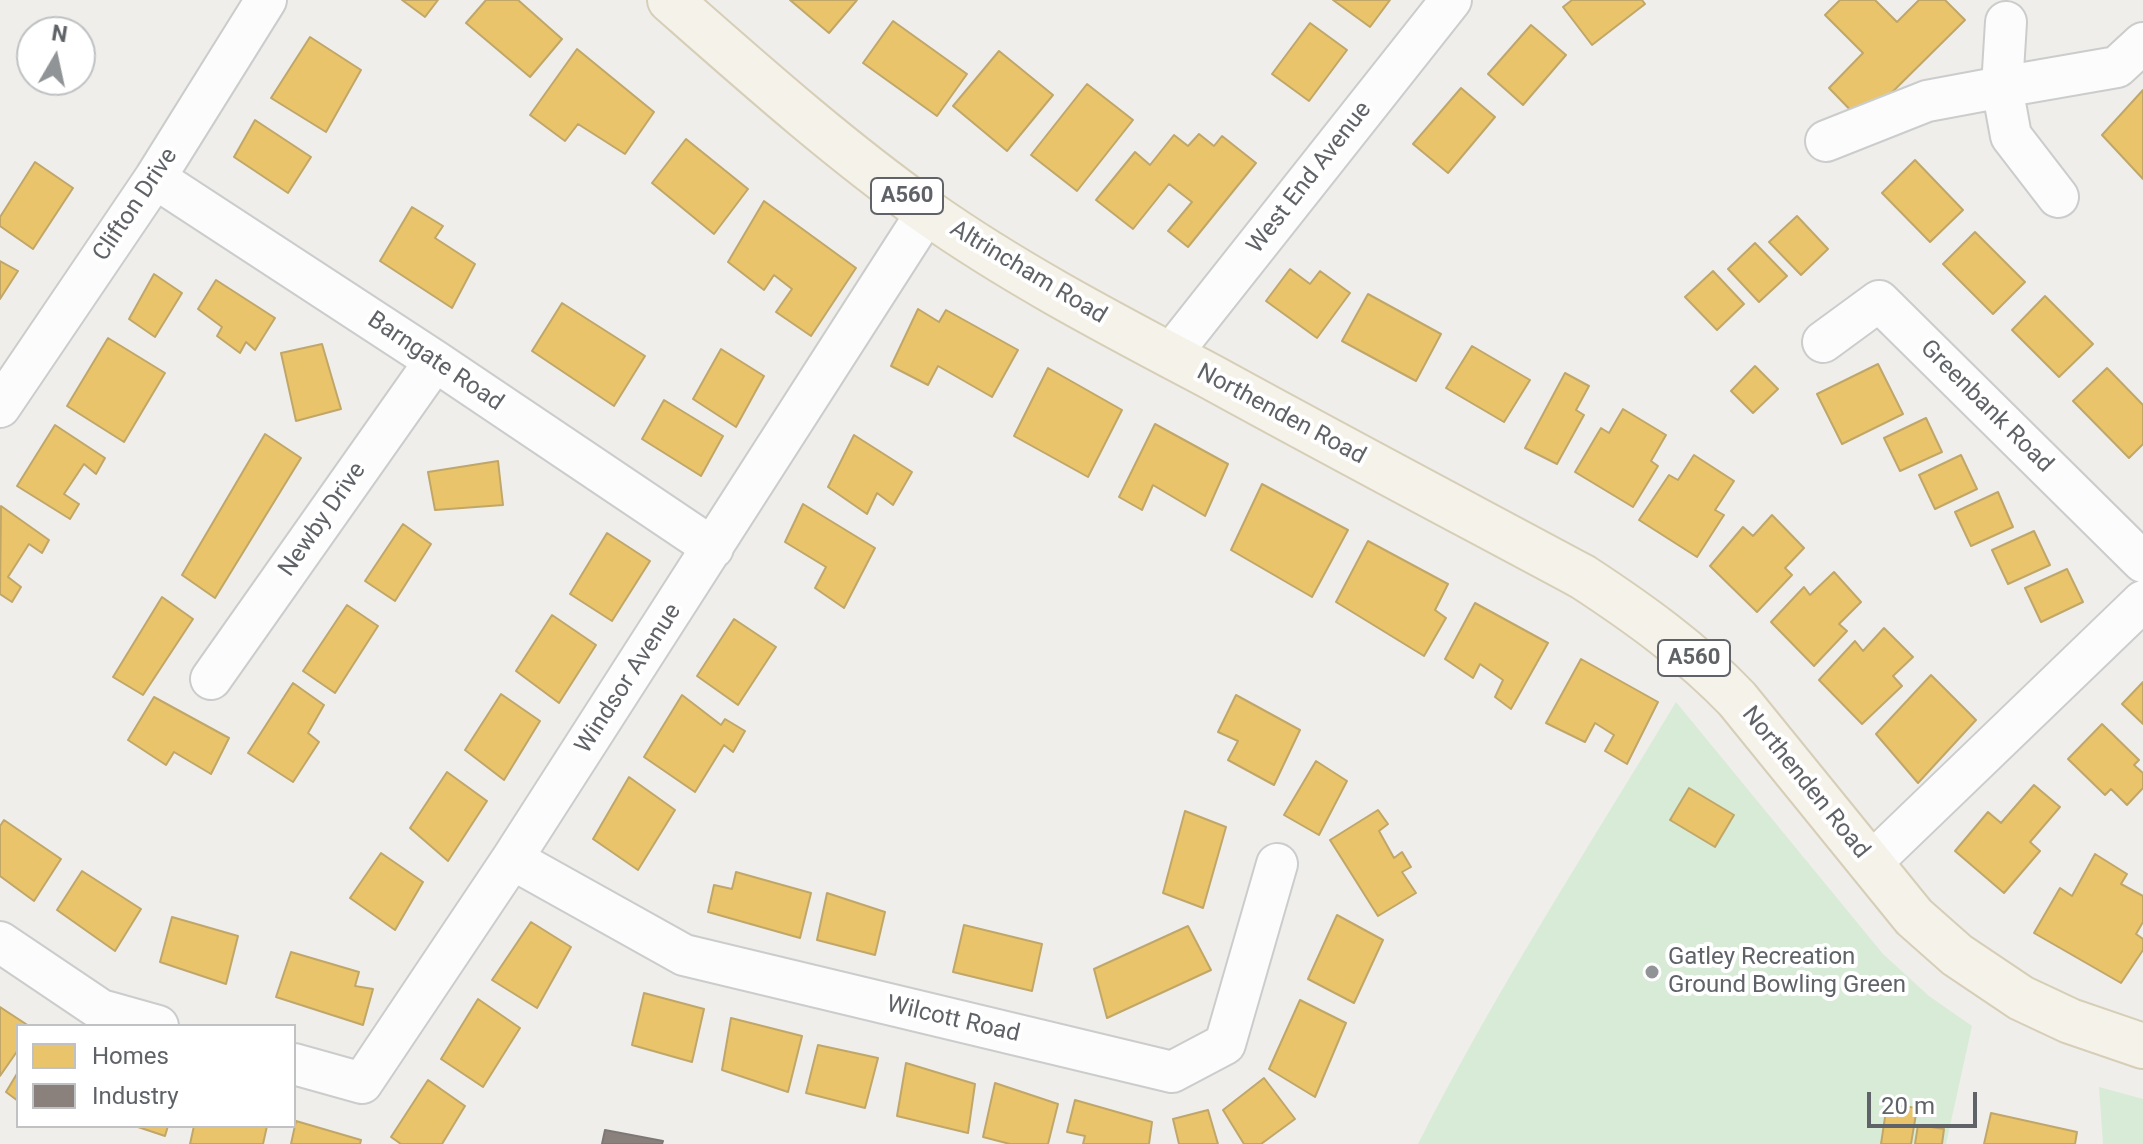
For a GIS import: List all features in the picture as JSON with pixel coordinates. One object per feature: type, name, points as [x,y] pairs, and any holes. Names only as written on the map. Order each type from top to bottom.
[{"type":"main road","name":"Altrincham Road","points":[[683,4],[796,108],[927,212],[1009,265],[1170,355]]},
{"type":"main road","name":"Northenden Road","points":[[1170,355],[1583,577],[1642,616],[1710,671],[1737,699],[1914,917],[1957,955],[2021,998],[2070,1021],[2143,1046]]},
{"type":"street","name":"Clifton Drive","points":[[0,407],[155,178],[266,0]]},
{"type":"street","name":"West End Avenue","points":[[1170,355],[1451,0]]},
{"type":"street","points":[[2006,22],[2002,87],[2011,136],[2058,197]]},
{"type":"street","points":[[1826,141],[1927,101],[2117,67],[2143,43]]},
{"type":"street","name":"Barngate Road","points":[[155,178],[713,548]]},
{"type":"street","name":"Windsor Avenue","points":[[296,1065],[362,1083],[512,859],[927,212]]},
{"type":"street","name":"Greenbank Road","points":[[1823,342],[1879,301],[2143,562]]},
{"type":"street","name":"Newby Drive","points":[[211,679],[435,361]]},
{"type":"street","points":[[1870,864],[2143,601]]},
{"type":"street","name":"Wilcott Road","points":[[512,859],[684,955],[1172,1072],[1225,1044],[1277,864]]},
{"type":"street","points":[[0,942],[101,1010],[151,1024]]},
{"type":"green space","points":[[1676,702],[1883,954],[1929,996],[1972,1026],[1946,1144],[1418,1144],[1510,976]]},
{"type":"green space","points":[[2099,1087],[2143,1099],[2143,1144],[2103,1144]]},
{"type":"building: Homes","points":[[402,0],[438,0],[425,17]]},
{"type":"building: Homes","points":[[486,0],[518,0],[562,39],[530,77],[466,23]]},
{"type":"building: Homes","points":[[790,0],[857,0],[829,33]]},
{"type":"building: Homes","points":[[1333,0],[1390,0],[1370,27]]},
{"type":"building: Homes","points":[[1572,0],[1642,0],[1645,4],[1592,45],[1563,7]]},
{"type":"building: Homes","points":[[1840,0],[1875,0],[1897,22],[1919,0],[1945,0],[1965,20],[1862,122],[1829,88],[1863,53],[1825,15]]},
{"type":"building: Homes","points":[[893,21],[967,74],[937,116],[863,63]]},
{"type":"building: Homes","points":[[1310,23],[1347,50],[1309,101],[1272,74]]},
{"type":"building: Homes","points":[[1531,25],[1566,55],[1523,105],[1488,74]]},
{"type":"building: Homes","points":[[310,37],[361,70],[326,132],[271,98]]},
{"type":"building: Homes","points":[[577,49],[654,112],[625,154],[578,124],[565,141],[530,115]]},
{"type":"building: Homes","points":[[999,51],[1053,95],[1007,151],[953,106]]},
{"type":"building: Homes","points":[[1087,84],[1133,120],[1077,191],[1031,155]]},
{"type":"building: Homes","points":[[1461,88],[1495,117],[1448,173],[1413,144]]},
{"type":"building: Homes","points":[[2143,90],[2143,179],[2102,135]]},
{"type":"building: Homes","points":[[255,120],[311,157],[288,193],[234,157]]},
{"type":"building: Homes","points":[[1199,134],[1214,146],[1222,136],[1256,163],[1188,247],[1168,231],[1192,202],[1169,184],[1133,229],[1096,200],[1135,152],[1150,165],[1174,135],[1188,146]]},
{"type":"building: Homes","points":[[686,139],[748,189],[714,234],[652,183]]},
{"type":"building: Homes","points":[[1915,160],[1963,210],[1930,242],[1882,193]]},
{"type":"building: Homes","points":[[35,162],[73,188],[33,249],[0,226],[0,217]]},
{"type":"building: Homes","points":[[764,201],[856,268],[811,336],[776,312],[792,289],[774,275],[764,290],[728,262]]},
{"type":"building: Homes","points":[[412,207],[443,226],[435,238],[475,264],[452,308],[380,261]]},
{"type":"building: Homes","points":[[1797,216],[1828,249],[1801,275],[1769,242]]},
{"type":"building: Homes","points":[[1975,232],[2025,282],[1993,314],[1943,264]]},
{"type":"building: Homes","points":[[1755,243],[1787,276],[1759,302],[1728,269]]},
{"type":"building: Homes","points":[[0,261],[18,271],[0,299]]},
{"type":"building: Homes","points":[[1290,269],[1310,284],[1320,271],[1350,293],[1317,338],[1266,301]]},
{"type":"building: Homes","points":[[1713,271],[1744,304],[1717,330],[1685,297]]},
{"type":"building: Homes","points":[[154,274],[182,293],[155,337],[129,319]]},
{"type":"building: Homes","points":[[216,280],[275,318],[255,350],[246,342],[240,353],[217,336],[222,327],[198,309]]},
{"type":"building: Homes","points":[[1368,294],[1441,334],[1416,381],[1342,341]]},
{"type":"building: Homes","points":[[2045,296],[2093,344],[2059,377],[2012,330]]},
{"type":"building: Homes","points":[[562,303],[645,356],[614,406],[532,351]]},
{"type":"building: Homes","points":[[918,309],[939,322],[946,310],[1018,350],[992,397],[938,366],[928,385],[891,366]]},
{"type":"building: Homes","points":[[108,338],[165,373],[124,442],[67,406]]},
{"type":"building: Homes","points":[[322,344],[341,409],[296,421],[281,353]]},
{"type":"building: Homes","points":[[1472,346],[1530,380],[1504,422],[1446,388]]},
{"type":"building: Homes","points":[[721,349],[764,376],[736,427],[693,399]]},
{"type":"building: Homes","points":[[1878,364],[1903,414],[1842,444],[1817,394]]},
{"type":"building: Homes","points":[[1755,366],[1778,389],[1753,413],[1731,391]]},
{"type":"building: Homes","points":[[1048,368],[1122,410],[1088,477],[1014,436]]},
{"type":"building: Homes","points":[[2107,368],[2143,405],[2143,444],[2129,458],[2073,401]]},
{"type":"building: Homes","points":[[1565,373],[1589,386],[1576,410],[1584,415],[1557,464],[1525,448]]},
{"type":"building: Homes","points":[[664,400],[723,436],[701,476],[642,439]]},
{"type":"building: Homes","points":[[1623,409],[1666,435],[1651,461],[1658,466],[1633,507],[1575,472],[1601,428],[1609,433]]},
{"type":"building: Homes","points":[[1926,418],[1942,452],[1900,471],[1884,438]]},
{"type":"building: Homes","points":[[1155,424],[1228,464],[1205,516],[1153,485],[1142,510],[1119,497]]},
{"type":"building: Homes","points":[[55,425],[105,458],[96,474],[84,464],[64,494],[79,504],[70,519],[17,486]]},
{"type":"building: Homes","points":[[265,434],[301,458],[215,598],[182,575]]},
{"type":"building: Homes","points":[[854,435],[912,472],[893,505],[877,493],[867,514],[828,487]]},
{"type":"building: Homes","points":[[1694,455],[1734,481],[1715,510],[1724,515],[1697,557],[1639,520],[1669,475],[1678,480]]},
{"type":"building: Homes","points":[[1961,455],[1977,489],[1935,509],[1919,475]]},
{"type":"building: Homes","points":[[498,461],[503,505],[435,510],[428,472]]},
{"type":"building: Homes","points":[[1262,484],[1348,530],[1312,597],[1231,550]]},
{"type":"building: Homes","points":[[1998,492],[2013,527],[1971,546],[1955,512]]},
{"type":"building: Homes","points":[[803,504],[875,548],[844,608],[815,588],[826,567],[785,542]]},
{"type":"building: Homes","points":[[1,506],[49,540],[42,553],[29,544],[8,577],[21,587],[12,602],[0,594]]},
{"type":"building: Homes","points":[[1772,515],[1804,548],[1785,568],[1792,575],[1757,612],[1710,566],[1743,527],[1753,536]]},
{"type":"building: Homes","points":[[403,524],[431,544],[395,601],[365,581]]},
{"type":"building: Homes","points":[[2034,531],[2050,565],[2008,584],[1992,550]]},
{"type":"building: Homes","points":[[607,533],[650,561],[612,621],[570,594]]},
{"type":"building: Homes","points":[[1368,541],[1448,584],[1435,610],[1446,618],[1424,656],[1336,602]]},
{"type":"building: Homes","points":[[2067,569],[2083,602],[2041,622],[2025,588]]},
{"type":"building: Homes","points":[[1834,572],[1861,602],[1839,624],[1847,631],[1814,666],[1771,622],[1804,587],[1810,595]]},
{"type":"building: Homes","points":[[162,597],[193,619],[143,695],[113,677]]},
{"type":"building: Homes","points":[[1475,603],[1548,643],[1511,709],[1495,697],[1503,680],[1480,664],[1473,678],[1445,659]]},
{"type":"building: Homes","points":[[347,605],[378,626],[335,693],[303,671]]},
{"type":"building: Homes","points":[[552,615],[596,645],[559,703],[516,671]]},
{"type":"building: Homes","points":[[734,619],[776,647],[738,705],[697,676]]},
{"type":"building: Homes","points":[[1884,628],[1913,657],[1893,676],[1902,686],[1862,724],[1819,680],[1855,641],[1863,651]]},
{"type":"building: Homes","points":[[1581,659],[1658,702],[1627,764],[1605,751],[1614,735],[1595,723],[1585,742],[1546,723]]},
{"type":"building: Homes","points":[[1931,675],[1976,720],[1918,783],[1876,734]]},
{"type":"building: Homes","points":[[2143,682],[2143,724],[2122,704]]},
{"type":"building: Homes","points":[[293,683],[324,705],[308,733],[319,742],[293,782],[248,753]]},
{"type":"building: Homes","points":[[501,694],[540,721],[504,780],[465,750]]},
{"type":"building: Homes","points":[[682,695],[721,725],[725,719],[745,731],[733,752],[724,745],[695,792],[644,757]]},
{"type":"building: Homes","points":[[1236,695],[1300,730],[1274,785],[1228,760],[1238,741],[1218,732]]},
{"type":"building: Homes","points":[[154,697],[229,738],[211,774],[174,752],[166,765],[128,740]]},
{"type":"building: Homes","points":[[2102,724],[2139,760],[2134,765],[2143,773],[2143,788],[2127,805],[2111,789],[2105,795],[2068,759]]},
{"type":"building: Homes","points":[[1316,761],[1347,781],[1319,835],[1284,815]]},
{"type":"building: Homes","points":[[447,772],[487,801],[448,861],[410,828]]},
{"type":"building: Homes","points":[[629,777],[675,810],[638,870],[593,839]]},
{"type":"building: Homes","points":[[2034,785],[2060,807],[2030,842],[2040,851],[2004,893],[1955,851],[1988,812],[2001,823]]},
{"type":"building: Homes","points":[[1689,788],[1734,815],[1715,847],[1670,820]]},
{"type":"building: Homes","points":[[1378,810],[1388,824],[1379,831],[1394,858],[1402,852],[1411,867],[1402,872],[1416,893],[1378,916],[1330,840]]},
{"type":"building: Homes","points":[[1185,811],[1226,827],[1203,908],[1163,893]]},
{"type":"building: Homes","points":[[4,820],[61,859],[34,901],[0,876],[0,826]]},
{"type":"building: Homes","points":[[381,853],[423,882],[395,930],[350,898]]},
{"type":"building: Homes","points":[[2095,854],[2127,874],[2121,884],[2143,896],[2143,922],[2136,934],[2143,939],[2143,950],[2121,983],[2034,933],[2060,888],[2072,896]]},
{"type":"building: Homes","points":[[82,871],[141,909],[115,951],[57,910]]},
{"type":"building: Homes","points":[[736,872],[811,893],[800,938],[708,912],[714,885],[732,889]]},
{"type":"building: Homes","points":[[827,893],[885,912],[875,955],[817,940]]},
{"type":"building: Homes","points":[[1337,915],[1383,940],[1354,1003],[1308,979]]},
{"type":"building: Homes","points":[[172,917],[238,936],[226,984],[160,962]]},
{"type":"building: Homes","points":[[531,922],[571,947],[537,1008],[492,980]]},
{"type":"building: Homes","points":[[964,925],[1042,944],[1032,991],[953,972]]},
{"type":"building: Homes","points":[[1188,926],[1211,970],[1107,1018],[1094,969]]},
{"type":"building: Homes","points":[[291,952],[359,972],[355,986],[373,989],[363,1025],[276,997]]},
{"type":"building: Homes","points":[[644,993],[704,1009],[692,1062],[632,1045]]},
{"type":"building: Homes","points":[[478,999],[520,1028],[483,1087],[441,1059]]},
{"type":"building: Homes","points":[[1300,1000],[1346,1023],[1315,1097],[1269,1069]]},
{"type":"building: Homes","points":[[0,1007],[26,1024],[16,1024],[16,1053],[0,1076]]},
{"type":"building: Homes","points":[[731,1018],[802,1036],[788,1092],[722,1070]]},
{"type":"building: Homes","points":[[818,1045],[878,1058],[865,1108],[806,1093]]},
{"type":"building: Homes","points":[[906,1063],[975,1084],[968,1133],[897,1116]]},
{"type":"building: Homes","points":[[16,1075],[16,1100],[6,1092]]},
{"type":"building: Homes","points":[[1264,1078],[1295,1119],[1261,1144],[1244,1144],[1223,1110]]},
{"type":"building: Homes","points":[[428,1080],[465,1106],[442,1144],[401,1144],[391,1137]]},
{"type":"building: Homes","points":[[995,1083],[1058,1104],[1048,1144],[1010,1144],[983,1137]]},
{"type":"building: Homes","points":[[1075,1100],[1152,1122],[1149,1144],[1083,1144],[1085,1136],[1067,1132]]},
{"type":"building: Homes","points":[[1887,1104],[1917,1108],[1911,1144],[1881,1144]]},
{"type":"building: Homes","points":[[1208,1110],[1218,1144],[1179,1144],[1173,1119]]},
{"type":"building: Homes","points":[[1991,1113],[2077,1132],[2075,1144],[1984,1144]]},
{"type":"building: Homes","points":[[296,1121],[361,1140],[360,1144],[291,1144]]},
{"type":"building: Homes","points":[[1918,1125],[1944,1129],[1942,1144],[1915,1144]]},
{"type":"building: Homes","points":[[141,1128],[167,1128],[165,1136]]},
{"type":"building: Homes","points":[[194,1128],[267,1128],[263,1144],[190,1144]]},
{"type":"building: Industry","points":[[605,1130],[663,1141],[662,1144],[602,1144]]},
{"type":"place","name":"Gatley Recreation Ground Bowling Green","points":[[1652,972]]}]
